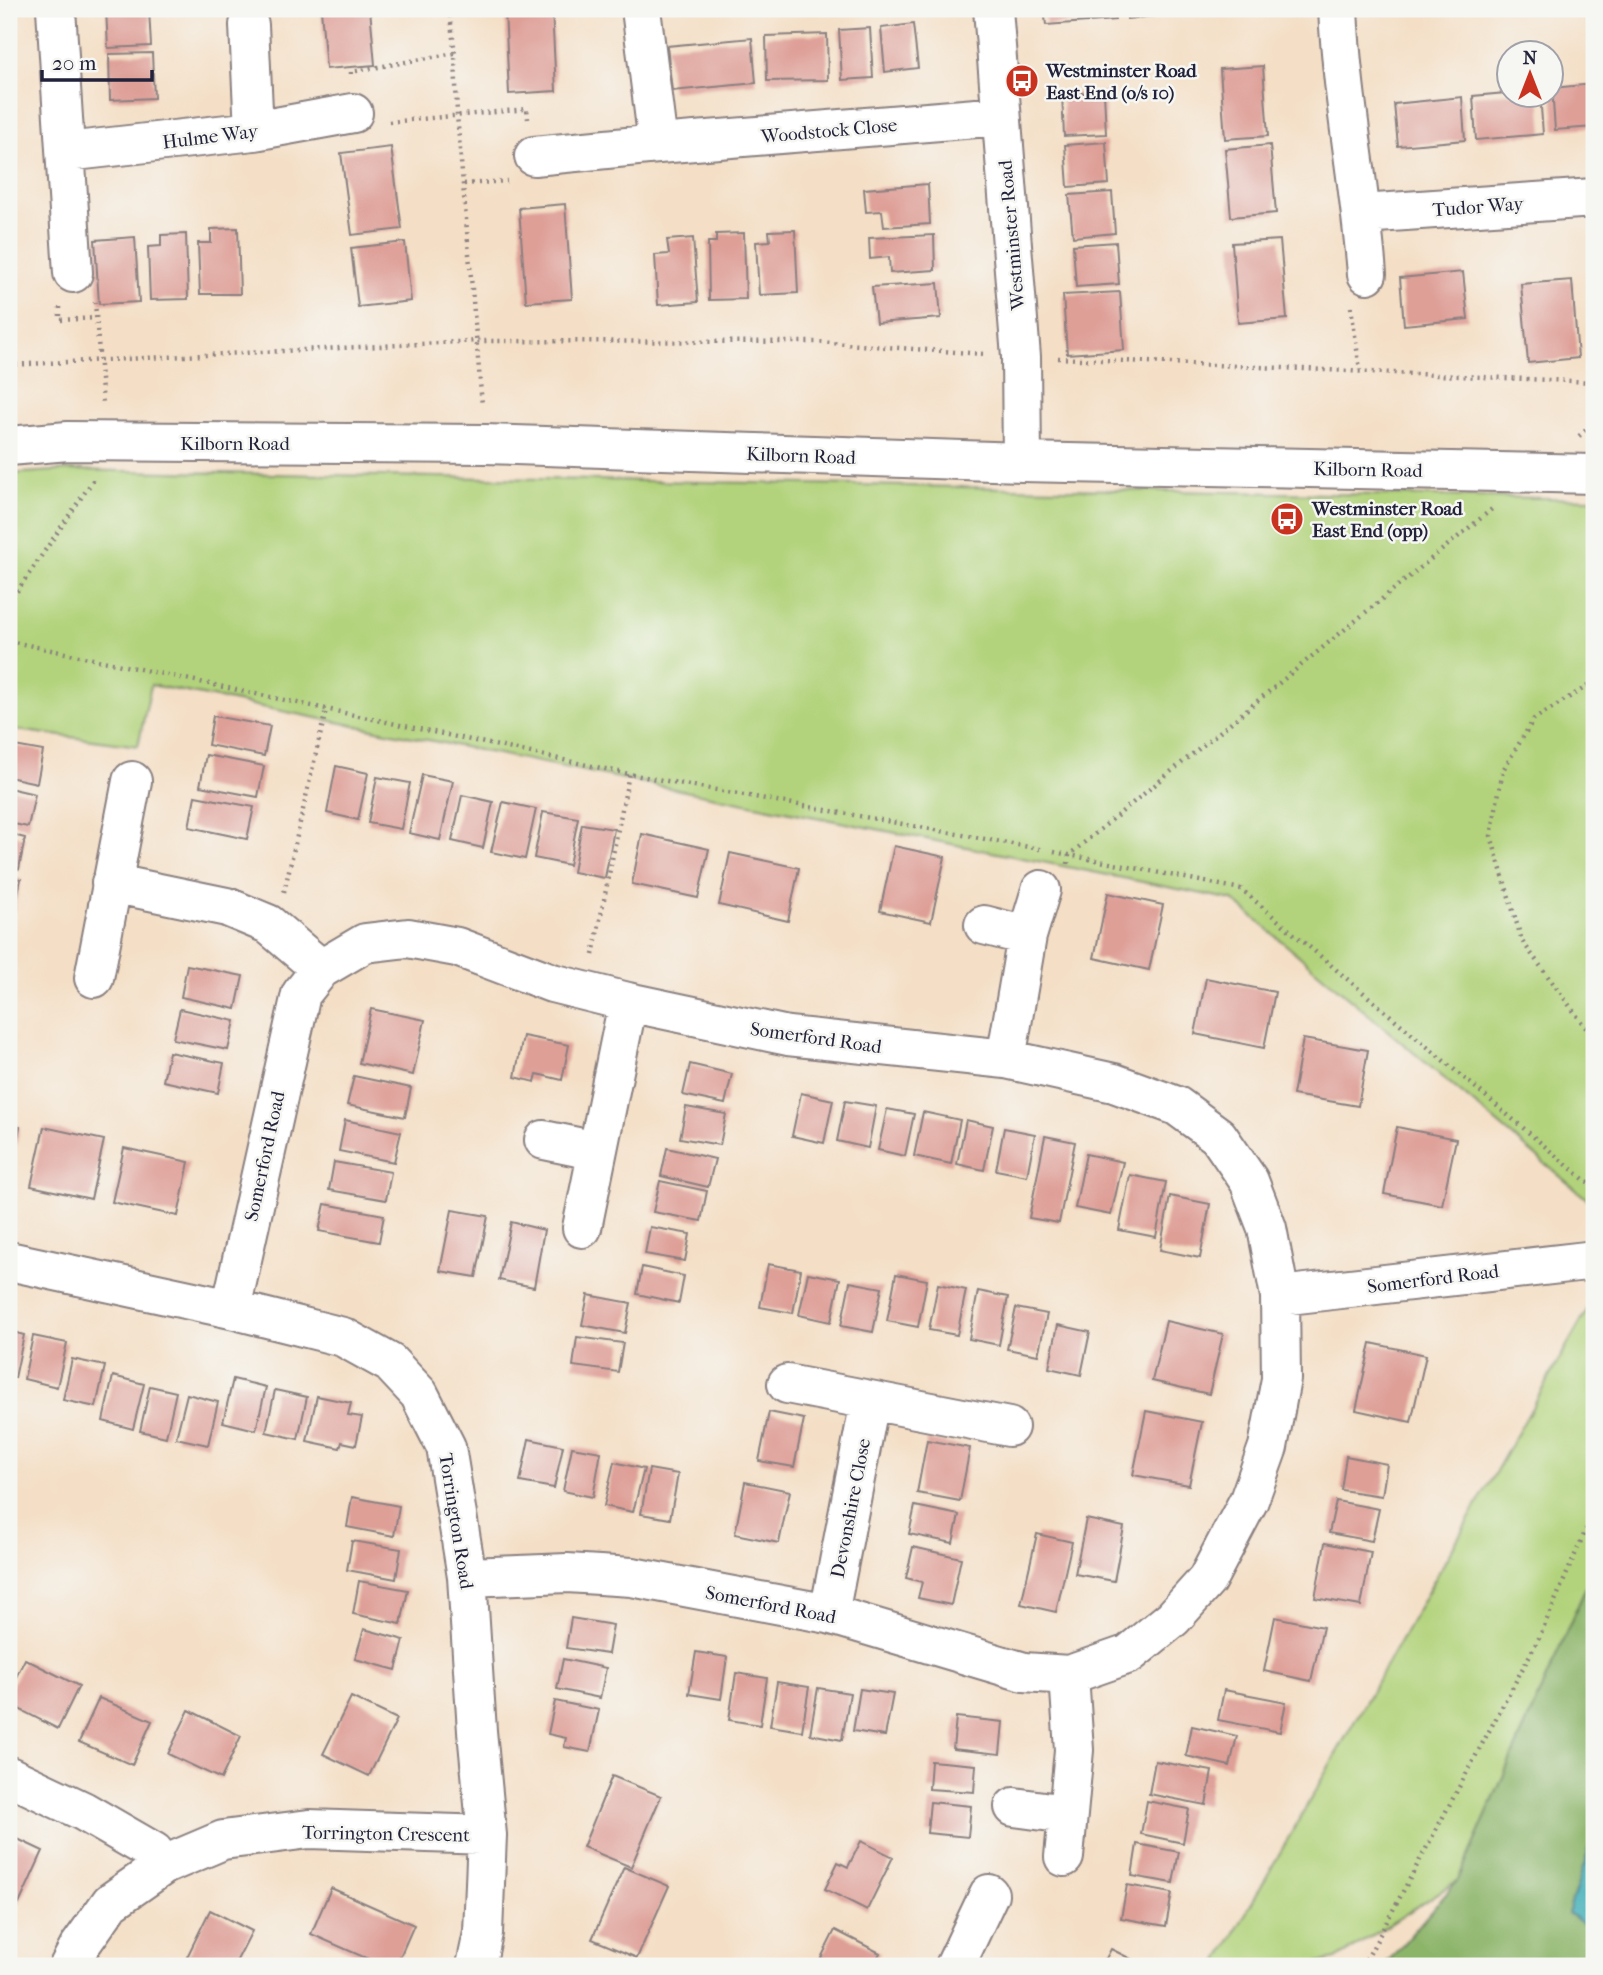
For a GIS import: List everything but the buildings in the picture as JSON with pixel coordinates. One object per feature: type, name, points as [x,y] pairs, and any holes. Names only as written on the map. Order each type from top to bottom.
[{"type":"street","points":[[56,9],[73,273]]},
{"type":"street","points":[[641,9],[658,144]]},
{"type":"street","name":"Westminster Road","points":[[993,9],[1021,357],[1022,462]]},
{"type":"street","points":[[1338,9],[1340,47],[1362,214],[1367,274]]},
{"type":"street","points":[[249,25],[254,131]]},
{"type":"street","name":"Hulme Way","points":[[66,152],[254,131],[353,113]]},
{"type":"street","name":"Woodstock Close","points":[[534,156],[1001,117]]},
{"type":"street","name":"Tudor Way","points":[[1362,214],[1594,198]]},
{"type":"street","name":"Kilborn Road","points":[[9,446],[68,441],[485,444],[1022,462],[1594,474]]},
{"type":"street","points":[[94,978],[132,781]]},
{"type":"street","points":[[111,883],[228,907],[268,924],[321,968]]},
{"type":"street","points":[[1006,1059],[1027,936],[1041,890]]},
{"type":"street","points":[[984,925],[1027,936]]},
{"type":"street","name":"Somerford Road","points":[[231,1309],[301,994],[321,968],[365,943],[408,938],[457,947],[552,983],[788,1036],[1006,1059],[1114,1083],[1177,1106],[1218,1136],[1249,1181],[1267,1227],[1280,1296],[1281,1379],[1268,1447],[1248,1500],[1207,1580],[1174,1618],[1129,1654],[1069,1675],[1024,1672],[829,1615],[632,1577],[567,1573],[467,1577]]},
{"type":"street","points":[[582,1227],[628,1002]]},
{"type":"street","points":[[544,1140],[597,1151]]},
{"type":"street","name":"Torrington Road","points":[[9,1261],[231,1309],[343,1337],[390,1363],[419,1394],[446,1447],[467,1577],[487,1835],[483,1933],[476,1966]]},
{"type":"street","name":"Somerford Road","points":[[1280,1296],[1586,1261]]},
{"type":"street","points":[[787,1384],[1009,1427]]},
{"type":"street","name":"Devonshire Close","points":[[829,1615],[870,1401]]},
{"type":"street","points":[[1064,1857],[1074,1750],[1069,1675]]},
{"type":"street","points":[[9,1776],[83,1811],[142,1845],[153,1852],[164,1866]]},
{"type":"street","points":[[1014,1807],[1066,1814]]},
{"type":"street","name":"Torrington Crescent","points":[[69,1966],[111,1902],[164,1866],[223,1840],[309,1829],[487,1835]]},
{"type":"street","points":[[955,1966],[989,1894]]},
{"type":"path","points":[[449,9],[455,53],[457,115],[485,444]]},
{"type":"path","points":[[455,53],[351,72],[352,126],[527,109],[536,179],[464,184]]},
{"type":"path","points":[[9,603],[97,474],[95,422],[104,419],[94,281],[73,273]]},
{"type":"path","points":[[1360,370],[1348,288],[1367,274]]},
{"type":"path","points":[[9,365],[478,341],[818,342],[1021,357],[1594,382]]},
{"type":"path","points":[[1041,890],[1066,885],[1069,855],[1537,473]]},
{"type":"path","points":[[9,641],[629,774],[1241,889],[1594,1188]]},
{"type":"path","points":[[1594,682],[1534,719],[1503,770],[1491,836],[1521,941],[1594,1039]]},
{"type":"path","points":[[268,924],[285,890],[326,709]]},
{"type":"path","points":[[585,991],[629,774]]},
{"type":"path","points":[[1363,1966],[1539,1638],[1594,1511]]},
{"type":"green space","points":[[69,470],[1594,499],[1594,1205],[1233,900],[151,685],[138,746],[9,729],[9,474]]},
{"type":"green space","points":[[1594,1298],[1594,1569],[1458,1880],[1336,1959],[1302,1966],[1216,1966]]},
{"type":"green space","points":[[1594,1569],[1594,1966],[1384,1966],[1458,1880]]},
{"type":"water","points":[[1594,1835],[1594,1954],[1591,1952],[1591,1929],[1568,1913]]},
{"type":"place","name":"Westminster Road East End (o/s 10)","points":[[1022,81]]},
{"type":"place","name":"Westminster Road East End (opp)","points":[[1287,519]]}]
